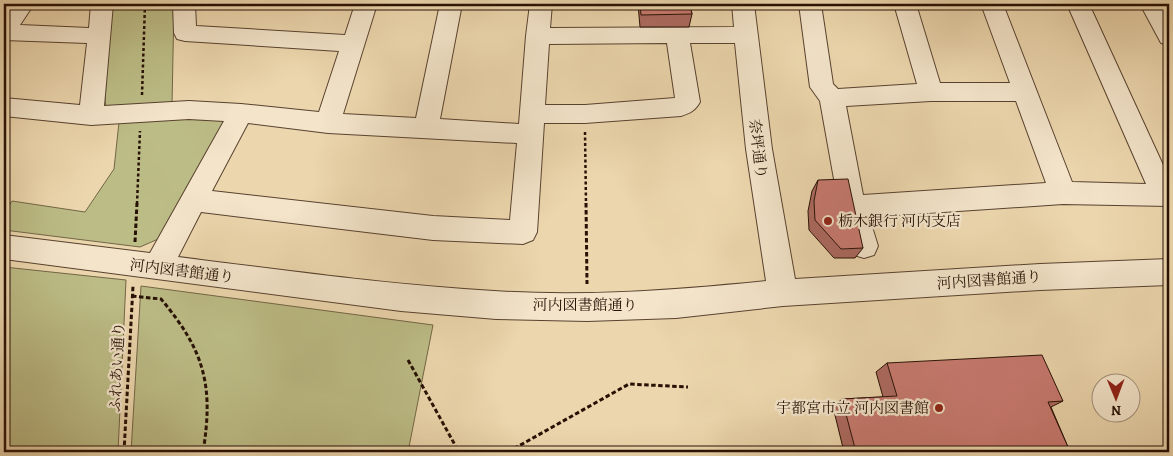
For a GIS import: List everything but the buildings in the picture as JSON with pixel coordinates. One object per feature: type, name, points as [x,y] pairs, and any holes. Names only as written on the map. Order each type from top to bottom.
[{"type":"street","points":[[4,32],[23,4]]},
{"type":"street","points":[[91,116],[102,4]]},
{"type":"street","points":[[184,4],[184,33],[353,44]]},
{"type":"street","points":[[328,123],[366,4]]},
{"type":"street","points":[[426,129],[451,4]]},
{"type":"street","points":[[194,200],[433,228],[523,232],[541,4]]},
{"type":"street","name":"奈坪通り","points":[[743,4],[764,196],[783,293]]},
{"type":"street","points":[[810,4],[822,87],[832,98],[852,207],[864,246]]},
{"type":"street","points":[[905,4],[932,92]]},
{"type":"street","points":[[992,4],[1063,194]]},
{"type":"street","points":[[852,207],[1063,194],[1167,195],[1078,4]]},
{"type":"street","points":[[1150,4],[1169,37]]},
{"type":"street","points":[[4,32],[100,36]]},
{"type":"street","points":[[537,36],[746,35]]},
{"type":"street","points":[[4,107],[91,116],[180,110],[241,113],[328,123],[426,129],[531,124],[585,114],[681,107],[688,102],[677,36]]},
{"type":"street","points":[[832,98],[932,92],[1024,92]]},
{"type":"street","points":[[157,268],[241,113]]},
{"type":"street","name":"河内図書館通り","points":[[4,247],[157,268],[425,300],[587,307],[676,304],[783,293],[1040,277],[1169,272]]},
{"type":"path","points":[[141,104],[145,4]]},
{"type":"path","points":[[585,114],[587,307]]},
{"type":"path","points":[[135,244],[140,122]]},
{"type":"path","name":"ふれあい通り","points":[[124,452],[133,282]]},
{"type":"path","points":[[132,296],[161,299],[182,324],[199,356],[206,398],[206,437],[203,452]]},
{"type":"path","points":[[408,360],[455,445],[457,452]]},
{"type":"path","points":[[508,452],[629,384],[688,387]]},
{"type":"green space","points":[[111,4],[174,4],[172,105],[106,107]]},
{"type":"green space","points":[[157,119],[221,120],[226,128],[165,236],[140,247],[4,230],[4,213],[12,201],[85,212],[114,169],[119,122]]},
{"type":"green space","points":[[4,267],[126,280],[118,452],[4,452]]},
{"type":"green space","points":[[141,286],[433,325],[408,452],[131,452]]},
{"type":"place","name":"栃木銀行 河内支店","points":[[828,221]]},
{"type":"place","name":"宇都宮市立 河内図書館","points":[[939,408]]}]
